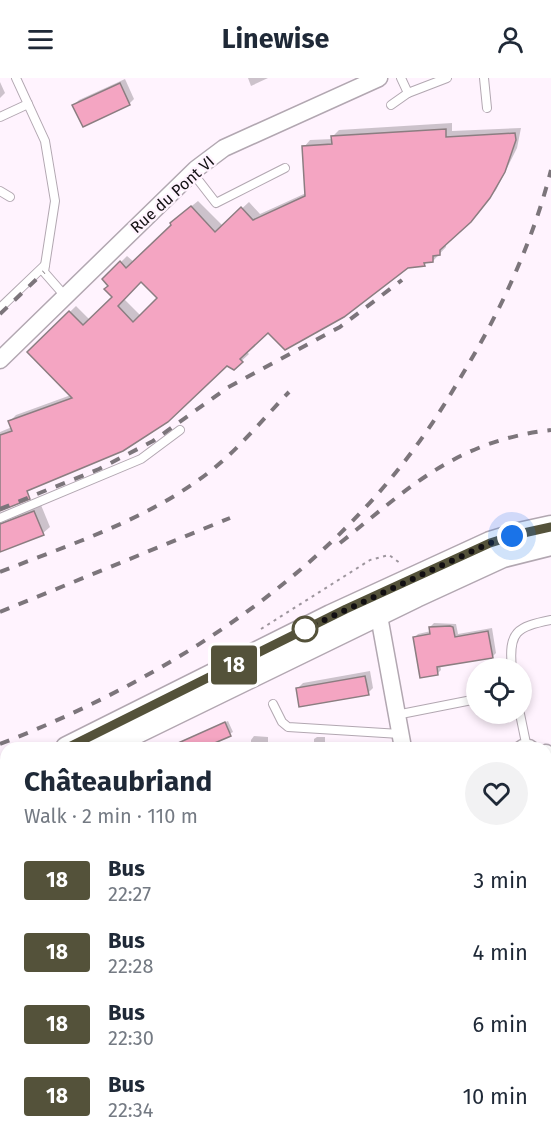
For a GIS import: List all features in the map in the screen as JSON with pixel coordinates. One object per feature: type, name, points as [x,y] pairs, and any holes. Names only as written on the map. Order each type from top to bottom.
[{"type":"main road","points":[[115,742],[490,543],[551,527]]},
{"type":"main road","points":[[79,742],[331,616],[377,605],[503,556],[551,544]]},
{"type":"street","name":"Rue du Pont VI","points":[[0,360],[192,172],[224,148],[369,80]]},
{"type":"street","points":[[377,605],[401,741]]},
{"type":"lane","points":[[16,78],[45,141],[55,201],[44,272],[65,296]]},
{"type":"lane","points":[[401,78],[408,93]]},
{"type":"lane","points":[[391,105],[408,93],[447,78]]},
{"type":"lane","points":[[484,78],[487,108]]},
{"type":"lane","points":[[0,117],[28,104]]},
{"type":"lane","points":[[192,172],[216,203],[285,168]]},
{"type":"lane","points":[[0,191],[10,197]]},
{"type":"lane","points":[[0,308],[45,265]]},
{"type":"lane","points":[[0,518],[141,459],[180,430]]},
{"type":"lane","points":[[511,658],[513,639],[520,629],[527,625],[551,620]]},
{"type":"lane","points":[[396,715],[466,701]]},
{"type":"lane","points":[[273,704],[282,722],[288,727],[401,741]]},
{"type":"lane","points":[[522,724],[525,742]]},
{"type":"building","points":[[120,83],[130,105],[83,127],[72,105]]},
{"type":"building","points":[[446,129],[446,137],[515,133],[516,140],[505,172],[490,198],[471,222],[440,250],[440,255],[433,256],[433,262],[424,263],[425,266],[408,268],[344,317],[285,350],[268,333],[240,359],[243,362],[234,370],[227,366],[168,422],[123,451],[27,491],[30,499],[0,511],[0,435],[12,431],[8,421],[72,398],[27,352],[69,311],[83,325],[112,297],[104,289],[108,286],[102,279],[120,261],[126,268],[171,225],[170,223],[191,206],[215,232],[241,207],[253,220],[305,196],[302,146],[332,144],[331,136]],"holes":[[[141,282],[157,298],[133,322],[118,306]]]},
{"type":"building","points":[[34,511],[44,535],[0,552],[0,524]]},
{"type":"building","points":[[429,627],[453,627],[455,637],[488,631],[493,658],[466,658],[466,662],[437,667],[438,675],[420,678],[413,637],[430,634]]},
{"type":"building","points":[[365,676],[369,695],[299,707],[296,688]]},
{"type":"building","points":[[225,722],[231,736],[217,742],[180,742]]},
{"type":"railway","points":[[5,742],[61,719],[179,657],[235,620],[288,580],[338,536],[383,487],[424,435],[465,370],[492,323],[526,248],[551,170]]},
{"type":"railway","points":[[0,314],[44,272]]},
{"type":"railway","points":[[0,509],[99,469],[153,441],[227,388],[340,327],[402,280]]},
{"type":"railway","points":[[0,572],[108,530],[184,490],[230,454],[289,392]]},
{"type":"railway","points":[[340,543],[412,486],[461,456],[488,444],[551,430]]},
{"type":"railway","points":[[0,612],[230,518]]},
{"type":"bus line","name":"18","points":[[79,742],[331,616],[490,543],[551,527]]},
{"type":"route","points":[[305,629],[490,543],[512,536]]}]
